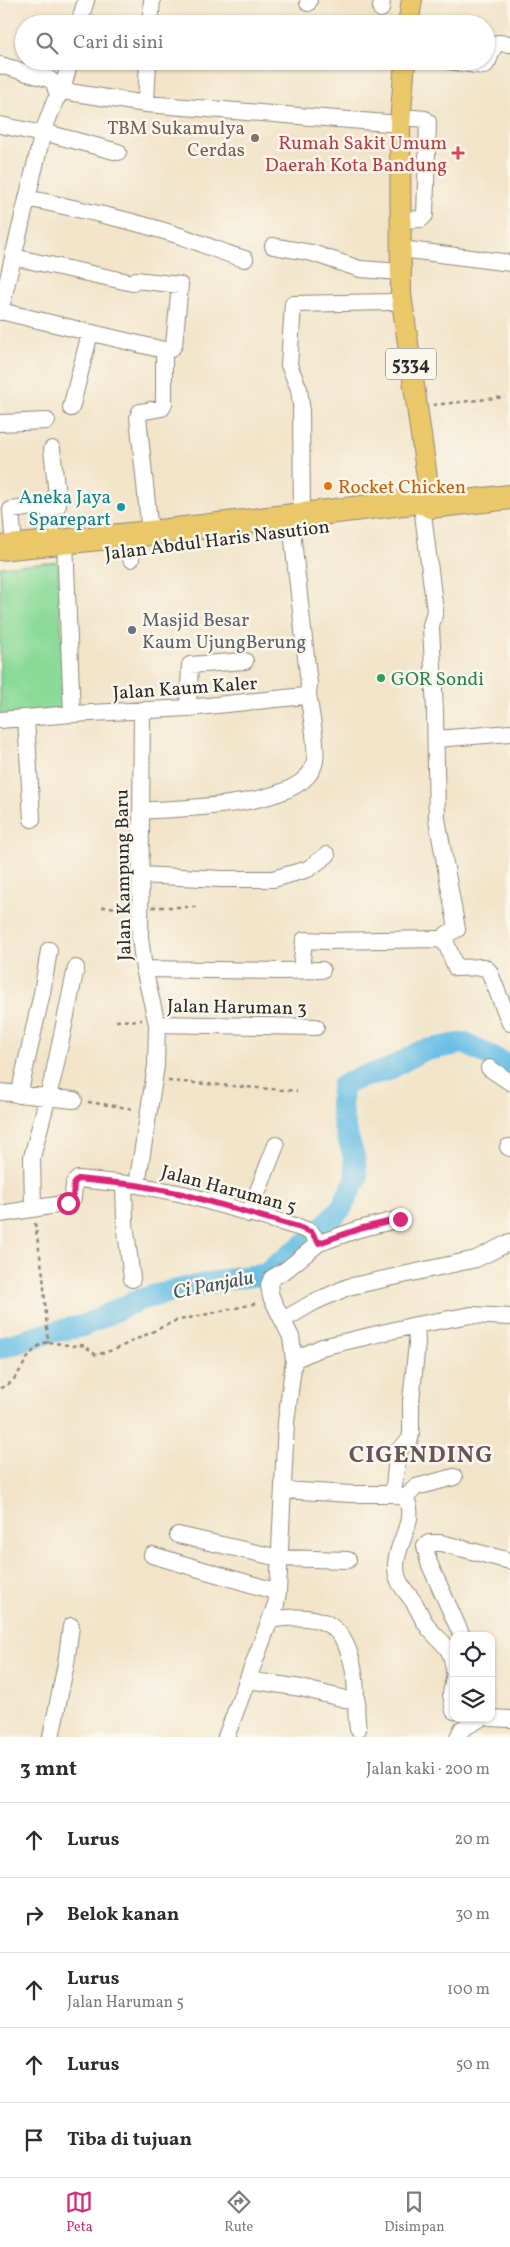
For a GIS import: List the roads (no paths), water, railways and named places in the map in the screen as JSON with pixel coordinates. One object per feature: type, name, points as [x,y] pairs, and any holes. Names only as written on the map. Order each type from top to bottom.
[{"type":"highway","name":"Jalan Abdul Haris Nasution","points":[[61,547],[130,554],[421,502],[427,510],[510,497]]},
{"type":"highway","name":"Jalan Abdul Haris Nasution","points":[[5,552],[61,547],[150,533],[297,523]]},
{"type":"main road","points":[[410,15],[412,0]]},
{"type":"main road","name":"5334","points":[[404,70],[401,121],[402,300],[427,510]]},
{"type":"street","points":[[82,15],[86,0]]},
{"type":"street","points":[[151,15],[152,0]]},
{"type":"street","points":[[495,44],[510,44]]},
{"type":"street","points":[[0,65],[15,69]]},
{"type":"street","points":[[18,70],[49,79],[60,93]]},
{"type":"street","points":[[13,257],[133,283],[136,280],[180,286],[174,345],[171,349],[164,350],[0,312],[3,287],[13,257],[43,133],[60,93],[67,70]]},
{"type":"street","points":[[146,104],[148,70]]},
{"type":"street","points":[[60,93],[146,104],[401,121],[425,119],[428,122],[426,215],[421,219],[401,220]]},
{"type":"street","points":[[0,125],[43,133],[118,152]]},
{"type":"street","points":[[27,198],[132,222],[178,235],[226,254],[245,259]]},
{"type":"street","points":[[273,246],[312,253],[360,269],[401,272]]},
{"type":"street","points":[[401,249],[510,263]]},
{"type":"street","points":[[141,810],[235,803],[289,790],[307,777],[315,764],[305,696],[297,523],[300,397],[299,389],[289,365],[292,304],[390,302],[402,300]]},
{"type":"street","points":[[71,408],[90,333]]},
{"type":"street","points":[[150,533],[138,417],[140,412],[162,408],[164,403],[164,350]]},
{"type":"street","points":[[0,423],[47,421]]},
{"type":"street","points":[[5,552],[11,510],[58,504],[52,449]]},
{"type":"street","points":[[49,506],[61,547],[75,611],[72,714]]},
{"type":"street","points":[[427,510],[435,611],[431,626],[437,819],[457,928],[447,934],[443,940]]},
{"type":"street","points":[[188,708],[190,665],[245,660]]},
{"type":"street","name":"Jalan Kaum Kaler","points":[[0,720],[188,708],[305,696]]},
{"type":"street","name":"Jalan Kampung Baru","points":[[132,1280],[125,1223],[130,1185],[148,1111],[156,1066],[156,1022],[144,969],[140,908],[142,710]]},
{"type":"street","points":[[26,718],[32,819]]},
{"type":"street","points":[[436,739],[510,733]]},
{"type":"street","points":[[140,875],[222,879],[273,879],[308,869],[327,856]]},
{"type":"street","points":[[301,970],[304,940],[327,942],[443,940],[446,942],[456,968],[484,967],[489,971],[510,1023]]},
{"type":"street","points":[[19,1095],[42,993],[49,950]]},
{"type":"street","points":[[0,1214],[33,1208],[32,1157],[76,968]]},
{"type":"street","points":[[144,969],[322,970]]},
{"type":"street","name":"Jalan Haruman 3","points":[[156,1022],[316,1027]]},
{"type":"street","points":[[489,1068],[508,1074]]},
{"type":"street","points":[[0,1092],[74,1100]]},
{"type":"street","points":[[249,1214],[276,1145]]},
{"type":"street","name":"Jalan Haruman 5","points":[[33,1208],[72,1201],[74,1183],[78,1179],[183,1194],[249,1214],[316,1239]]},
{"type":"street","points":[[230,1736],[278,1592],[286,1422],[294,1360],[291,1337],[272,1300],[269,1285],[272,1278],[287,1269],[316,1239],[400,1219]]},
{"type":"street","points":[[283,1320],[314,1302],[348,1286],[476,1259],[510,1242]]},
{"type":"street","points":[[294,1360],[322,1347],[359,1336],[471,1315],[510,1317]]},
{"type":"street","points":[[399,1496],[398,1451],[410,1440],[412,1433],[411,1401],[418,1342],[416,1325]]},
{"type":"street","points":[[283,1490],[399,1496],[416,1488],[454,1477]]},
{"type":"street","points":[[399,1496],[409,1504],[410,1518],[404,1530],[395,1566],[397,1576],[401,1586],[414,1602],[426,1625],[450,1652]]},
{"type":"street","points":[[178,1534],[279,1558],[348,1560]]},
{"type":"street","points":[[460,1632],[428,1563],[425,1546],[429,1543],[441,1543],[510,1561]]},
{"type":"street","points":[[152,1555],[278,1592]]},
{"type":"street","points":[[270,1620],[309,1618],[322,1620],[333,1625],[343,1639],[350,1656],[355,1679],[358,1730]]},
{"type":"street","points":[[51,1737],[66,1664],[71,1626]]},
{"type":"street","points":[[248,1680],[302,1688],[357,1702]]},
{"type":"street","points":[[495,1718],[510,1719]]},
{"type":"street","points":[[459,1728],[472,1722]]},
{"type":"waterway","name":"Ci Panjalu","points":[[0,1348],[52,1332],[83,1326],[138,1300],[233,1278],[263,1275],[315,1236],[341,1208],[357,1178],[354,1156],[344,1126],[341,1107],[342,1086],[358,1078],[388,1070],[421,1051],[464,1043],[510,1066]]},
{"type":"place","name":"TBM Sukamulya Cerdas","points":[[255,138]]},
{"type":"place","name":"Rumah Sakit Umum Daerah Kota Bandung","points":[[458,153]]},
{"type":"place","name":"Rocket Chicken","points":[[328,486]]},
{"type":"place","name":"Aneka Jaya Sparepart","points":[[121,507]]},
{"type":"place","name":"Masjid Besar Kaum UjungBerung","points":[[132,630]]},
{"type":"place","name":"GOR Sondi","points":[[381,678]]},
{"type":"district","name":"CIGENDING","points":[[421,1454]]}]
